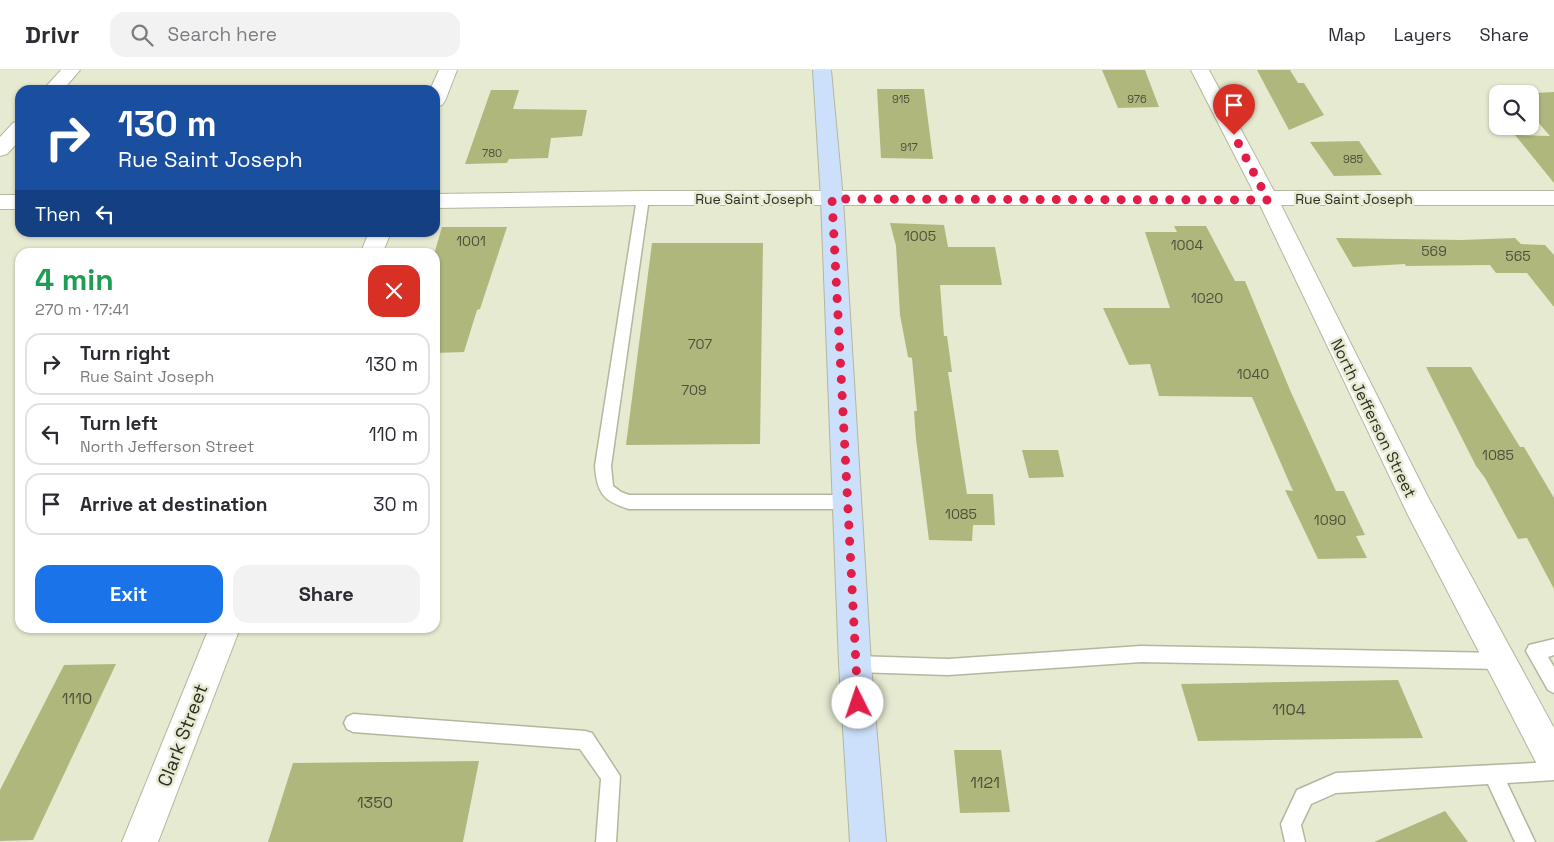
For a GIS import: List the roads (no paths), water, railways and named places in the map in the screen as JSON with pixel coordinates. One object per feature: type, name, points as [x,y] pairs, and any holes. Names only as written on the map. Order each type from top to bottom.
[{"type":"street","points":[[58,85],[71,70]]},
{"type":"street","points":[[440,89],[448,70]]},
{"type":"street","points":[[822,70],[832,199],[855,664],[868,842]]},
{"type":"street","name":"North Jefferson Street","points":[[1200,70],[1268,200],[1418,506],[1554,762]]},
{"type":"street","points":[[0,150],[15,134]]},
{"type":"street","name":"Rue Saint Joseph","points":[[440,201],[643,198],[1268,200],[1554,198]]},
{"type":"street","points":[[0,202],[15,202]]},
{"type":"street","name":"Clark Street","points":[[140,842],[222,633]]},
{"type":"lane","points":[[643,198],[603,466],[604,485],[613,498],[629,502],[846,502]]},
{"type":"lane","points":[[1554,647],[1535,651],[1554,684]]},
{"type":"lane","points":[[855,664],[948,667],[1141,654],[1500,660]]},
{"type":"lane","points":[[353,724],[585,740],[611,776],[606,842]]},
{"type":"lane","points":[[1294,842],[1291,824],[1304,798],[1336,783],[1554,771]]},
{"type":"lane","points":[[1493,774],[1525,842]]}]
